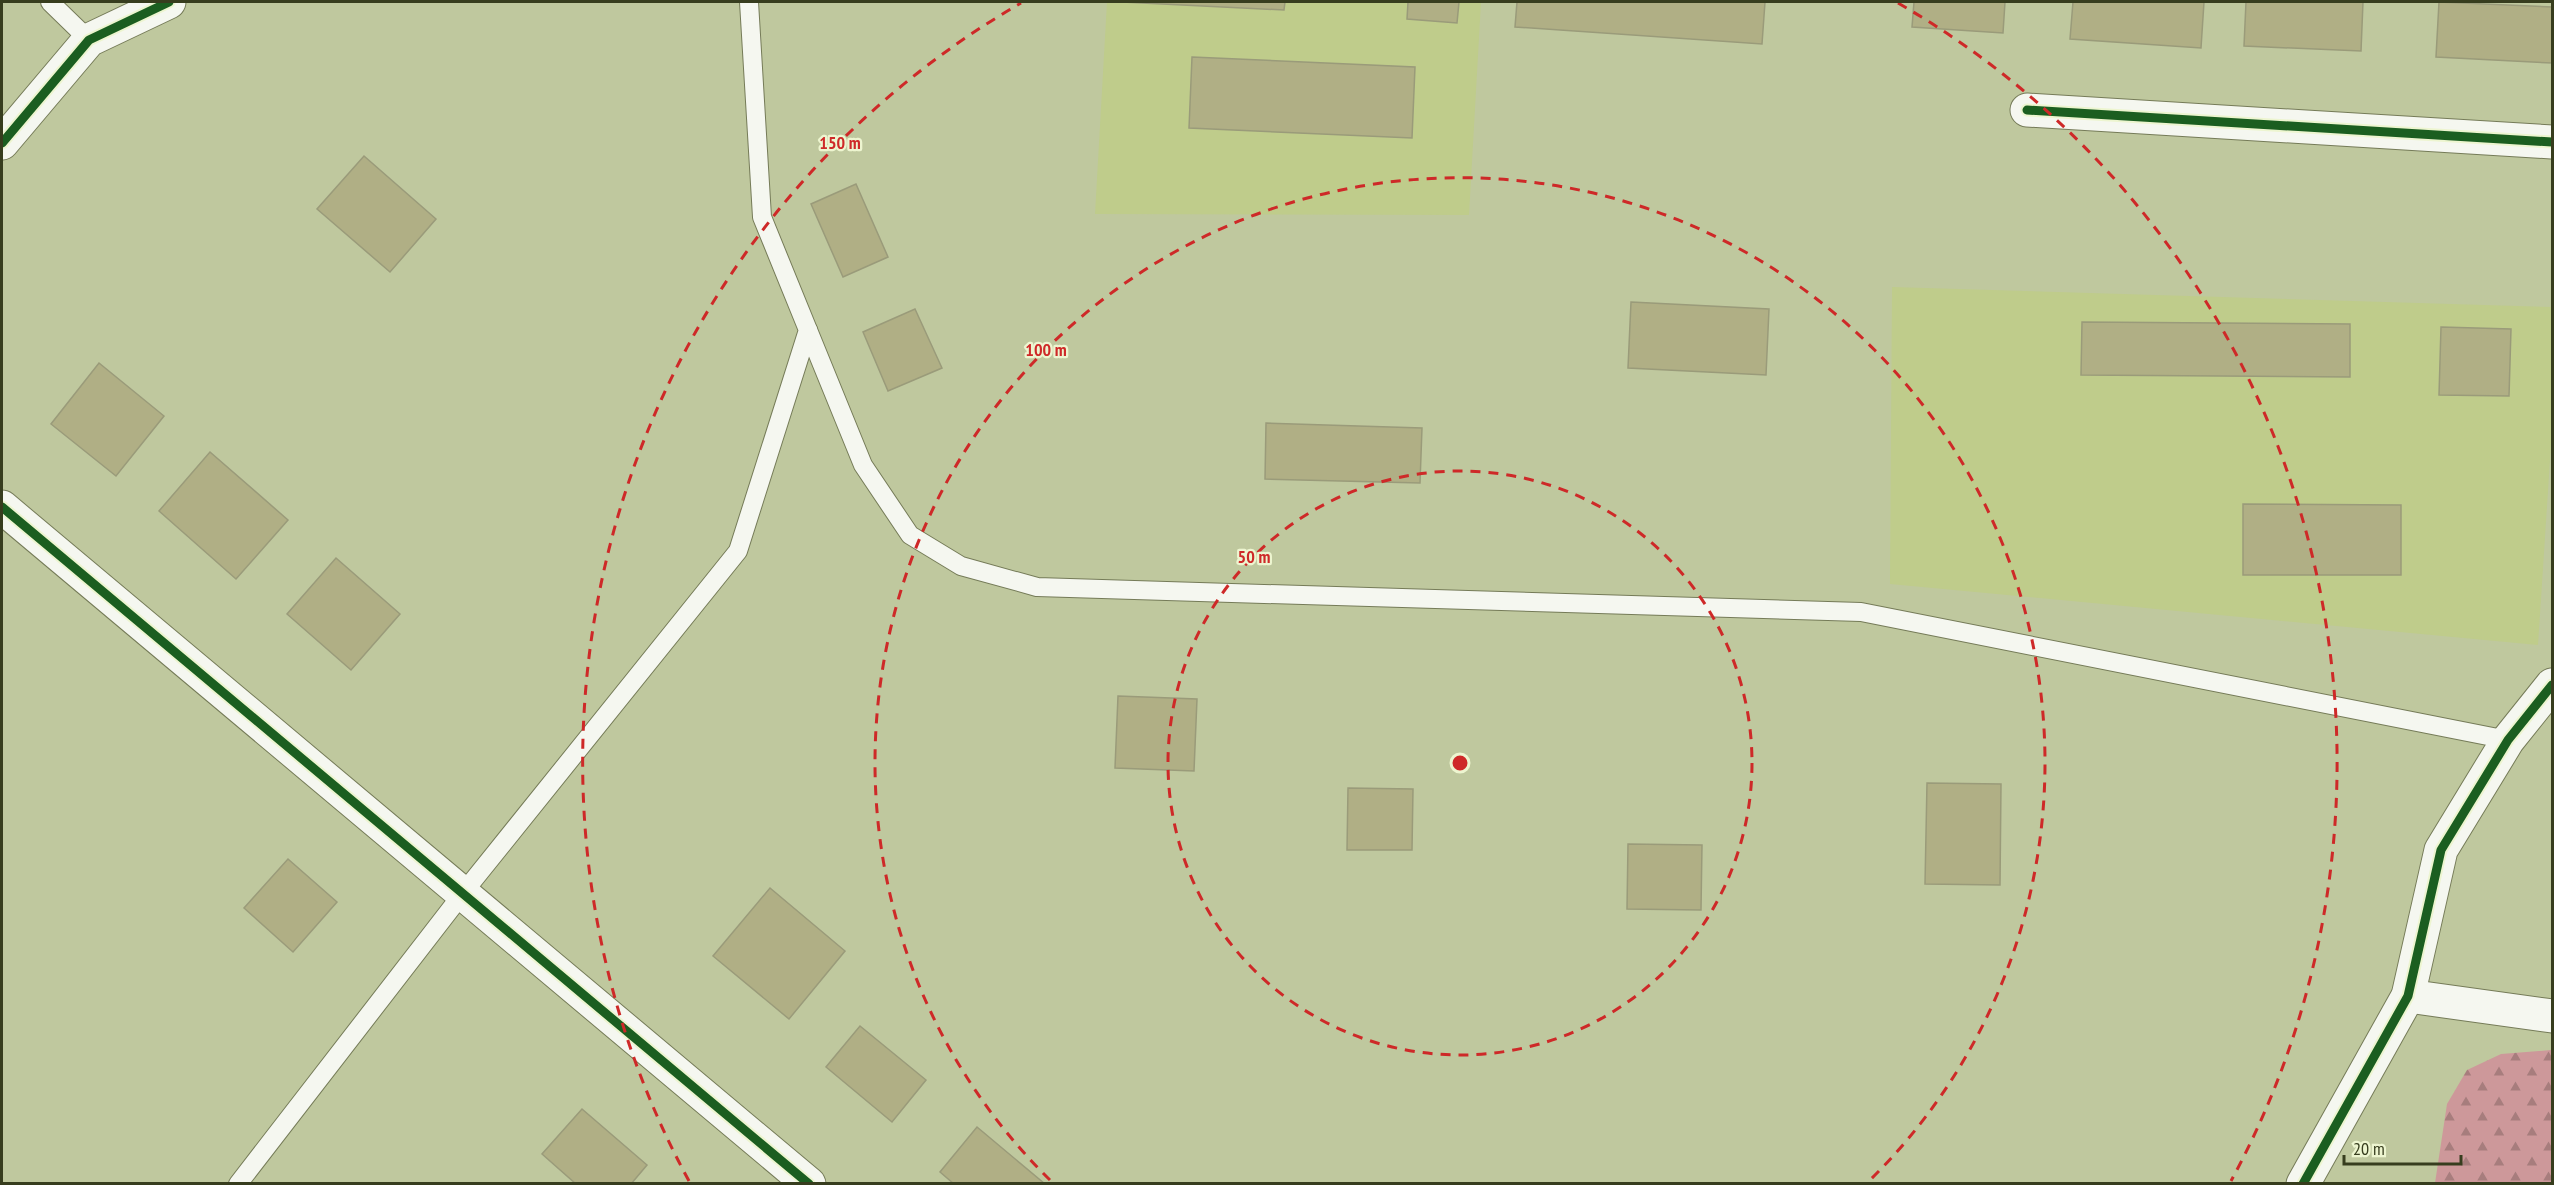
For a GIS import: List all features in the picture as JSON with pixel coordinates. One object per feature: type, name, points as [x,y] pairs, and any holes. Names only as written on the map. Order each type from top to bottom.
[{"type":"street","points":[[2,143],[89,40],[169,2]]},
{"type":"street","points":[[2027,110],[2553,142]]},
{"type":"street","points":[[2,507],[809,1184]]},
{"type":"street","points":[[2303,1184],[2408,996],[2441,850],[2508,740],[2553,685]]},
{"type":"street","points":[[2408,996],[2553,1016]]},
{"type":"lane","points":[[50,2],[89,40]]},
{"type":"lane","points":[[749,2],[762,217],[863,465],[910,535],[961,566],[1037,587],[1861,612],[2508,740]]},
{"type":"lane","points":[[238,1184],[463,894],[738,551],[808,330]]},
{"type":"shaded area","points":[[1107,2],[1481,2],[1469,215],[1095,214]]},
{"type":"shaded area","points":[[1892,287],[2552,307],[2552,429],[2538,645],[1890,584]]},
{"type":"green space","points":[[2551,1050],[2552,1183],[2435,1183],[2447,1104],[2467,1070],[2501,1054]]},
{"type":"building","points":[[1122,2],[1285,2],[1284,10]]},
{"type":"building","points":[[1408,2],[1459,2],[1457,23],[1407,19]]},
{"type":"building","points":[[1517,2],[1765,2],[1762,44],[1515,27]]},
{"type":"building","points":[[1914,2],[2005,2],[2003,33],[1912,27]]},
{"type":"building","points":[[2073,2],[2204,2],[2201,48],[2070,39]]},
{"type":"building","points":[[2246,2],[2363,2],[2361,51],[2244,46]]},
{"type":"building","points":[[2439,2],[2552,7],[2552,63],[2436,57]]},
{"type":"building","points":[[1192,57],[1415,67],[1412,138],[1189,128]]},
{"type":"building","points":[[364,156],[436,219],[390,272],[317,209]]},
{"type":"building","points":[[856,184],[888,257],[843,277],[811,204]]},
{"type":"building","points":[[1631,302],[1769,309],[1766,375],[1628,368]]},
{"type":"building","points":[[915,309],[942,368],[888,391],[863,332]]},
{"type":"building","points":[[2082,322],[2350,324],[2350,377],[2081,375]]},
{"type":"building","points":[[2441,327],[2511,329],[2509,396],[2439,395]]},
{"type":"building","points":[[99,363],[164,416],[116,476],[51,424]]},
{"type":"building","points":[[1266,423],[1422,428],[1420,483],[1265,479]]},
{"type":"building","points":[[210,452],[288,520],[236,579],[159,511]]},
{"type":"building","points":[[2243,504],[2401,505],[2401,575],[2243,575]]},
{"type":"building","points":[[336,558],[400,614],[351,670],[287,614]]},
{"type":"building","points":[[1118,696],[1197,699],[1194,771],[1115,768]]},
{"type":"building","points":[[1927,783],[2001,784],[2000,885],[1925,884]]},
{"type":"building","points":[[1348,788],[1413,789],[1412,850],[1347,850]]},
{"type":"building","points":[[1628,844],[1702,845],[1701,910],[1627,909]]},
{"type":"building","points":[[288,859],[337,902],[293,952],[244,908]]},
{"type":"building","points":[[770,888],[845,951],[789,1019],[713,956]]},
{"type":"building","points":[[860,1026],[926,1080],[892,1122],[826,1067]]},
{"type":"building","points":[[582,1109],[647,1165],[631,1184],[576,1184],[542,1154]]},
{"type":"building","points":[[977,1127],[1045,1184],[954,1184],[940,1172]]},
{"type":"cycle path","points":[[2,143],[89,40],[169,2]]},
{"type":"cycle path","points":[[2027,110],[2552,142]]},
{"type":"cycle path","points":[[2,507],[809,1184]]},
{"type":"cycle path","points":[[2303,1184],[2408,996],[2441,850],[2508,740],[2552,685]]}]
